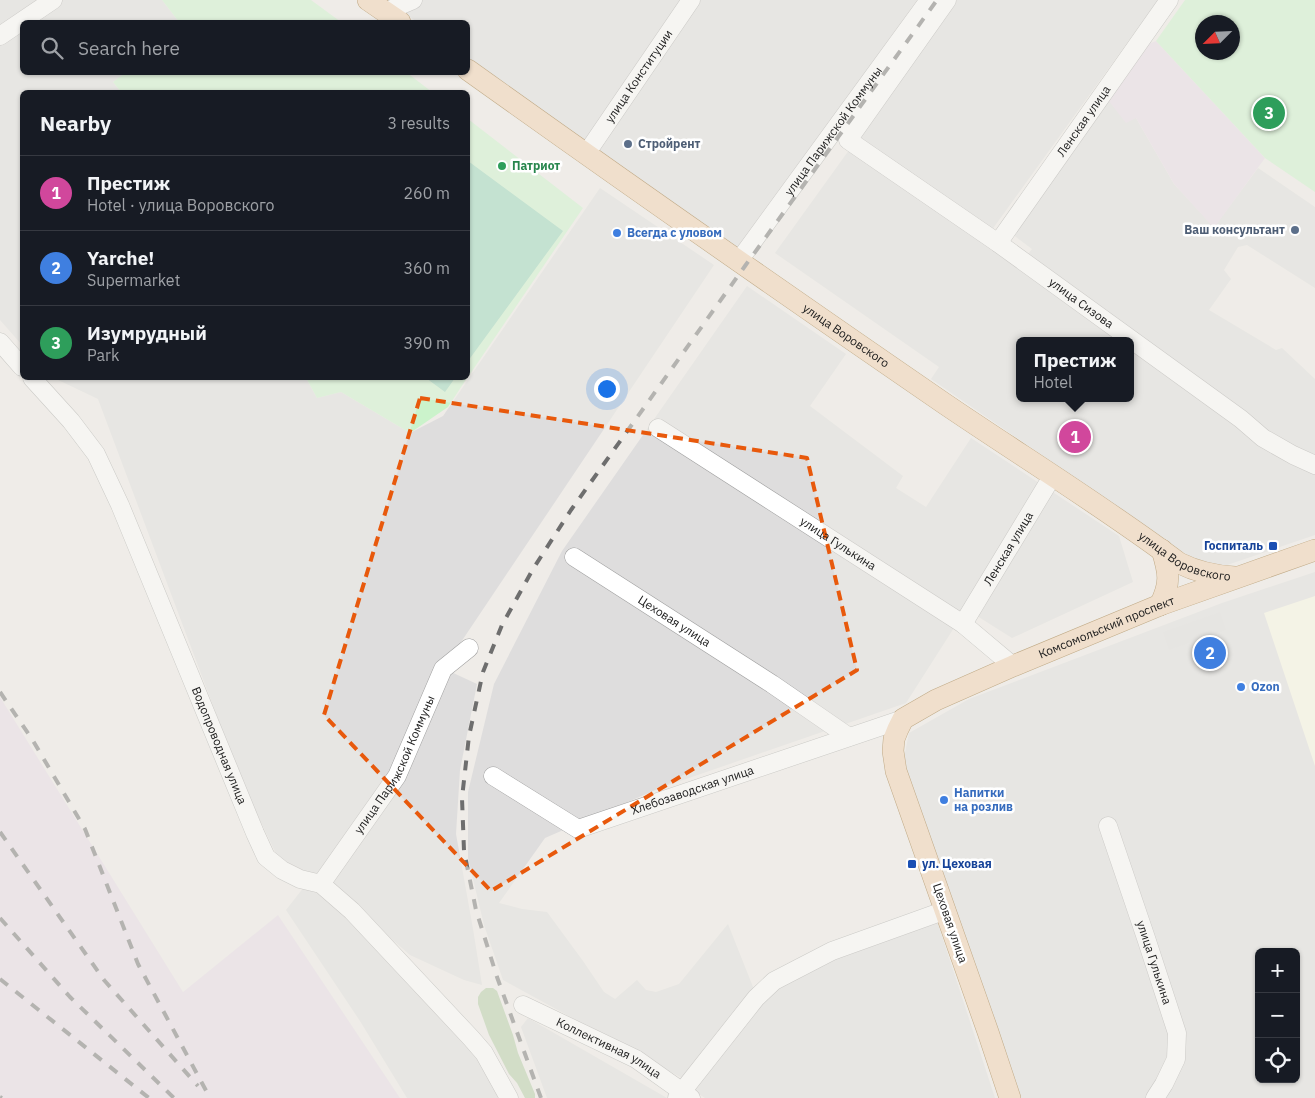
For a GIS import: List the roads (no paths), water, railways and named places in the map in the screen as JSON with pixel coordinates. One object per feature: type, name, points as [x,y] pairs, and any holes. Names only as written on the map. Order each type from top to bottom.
[{"type":"main road","name":"улица Воровского","points":[[470,71],[738,262],[1179,563],[1189,568],[1218,576],[1236,577]]},
{"type":"main road","points":[[1160,605],[1166,594],[1169,578],[1162,550]]},
{"type":"main road","name":"Комсомольский проспект","points":[[903,719],[936,700],[1160,605],[1315,550]]},
{"type":"main road","name":"Цеховая улица","points":[[903,719],[894,738],[893,751],[902,789],[946,910],[1010,1098]]},
{"type":"street","points":[[24,20],[53,0]]},
{"type":"street","points":[[384,11],[413,0]]},
{"type":"street","name":"улица Конституции","points":[[586,154],[691,0]]},
{"type":"street","name":"улица Парижской Коммуны","points":[[738,262],[929,0]]},
{"type":"street","name":"улица Парижской Коммуны","points":[[848,140],[947,0]]},
{"type":"street","name":"Ленская улица","points":[[998,243],[1169,0]]},
{"type":"street","points":[[0,36],[20,22]]},
{"type":"street","name":"улица Сизова","points":[[848,140],[998,243],[1128,337]]},
{"type":"street","points":[[0,342],[20,365]]},
{"type":"street","name":"улица Сизова","points":[[1134,342],[1241,419],[1263,438],[1315,465]]},
{"type":"street","name":"Водопроводная улица","points":[[34,380],[71,421],[96,454],[120,505],[266,856],[282,870],[300,879],[321,884],[352,911],[484,1053],[509,1098]]},
{"type":"street","name":"улица Гулькина","points":[[658,428],[962,624],[1013,666]]},
{"type":"street","name":"Ленская улица","points":[[962,624],[1053,476]]},
{"type":"street","name":"Цеховая улица","points":[[574,557],[764,678],[849,737]]},
{"type":"street","name":"улица Парижской Коммуны","points":[[321,884],[397,776],[443,669],[470,648]]},
{"type":"street","name":"Хлебозаводская улица","points":[[493,776],[578,830],[903,719]]},
{"type":"street","name":"улица Гулькина","points":[[1108,826],[1177,1033],[1176,1059],[1155,1098]]},
{"type":"street","points":[[683,1096],[756,998],[774,981],[832,951],[946,910]]},
{"type":"street","name":"Коллективная улица","points":[[523,1005],[636,1059],[683,1096]]},
{"type":"railway","points":[[541,1098],[497,977],[476,910],[464,851],[462,798],[469,736],[483,672],[502,625],[533,569],[571,510],[937,0]]},
{"type":"railway","points":[[0,692],[32,739],[85,829],[138,964],[210,1098]]},
{"type":"railway","points":[[0,832],[104,980],[198,1086]]},
{"type":"railway","points":[[0,918],[70,997],[174,1098]]},
{"type":"railway","points":[[0,979],[149,1098]]},
{"type":"place","name":"Изумрудный","points":[[1269,113]]},
{"type":"place","name":"Стройрент","points":[[628,144]]},
{"type":"place","name":"Патриот","points":[[502,166]]},
{"type":"place","name":"Ваш консультант","points":[[1295,230]]},
{"type":"place","name":"Всегда с уловом","points":[[617,233]]},
{"type":"place","name":"Престиж","points":[[1075,437]]},
{"type":"place","name":"Госпиталь","points":[[1273,546]]},
{"type":"place","name":"Yarche!","points":[[1210,653]]},
{"type":"place","name":"Ozon","points":[[1241,687]]},
{"type":"place","name":"Напитки на розлив","points":[[944,800]]},
{"type":"place","name":"ул. Цеховая","points":[[912,864]]}]
